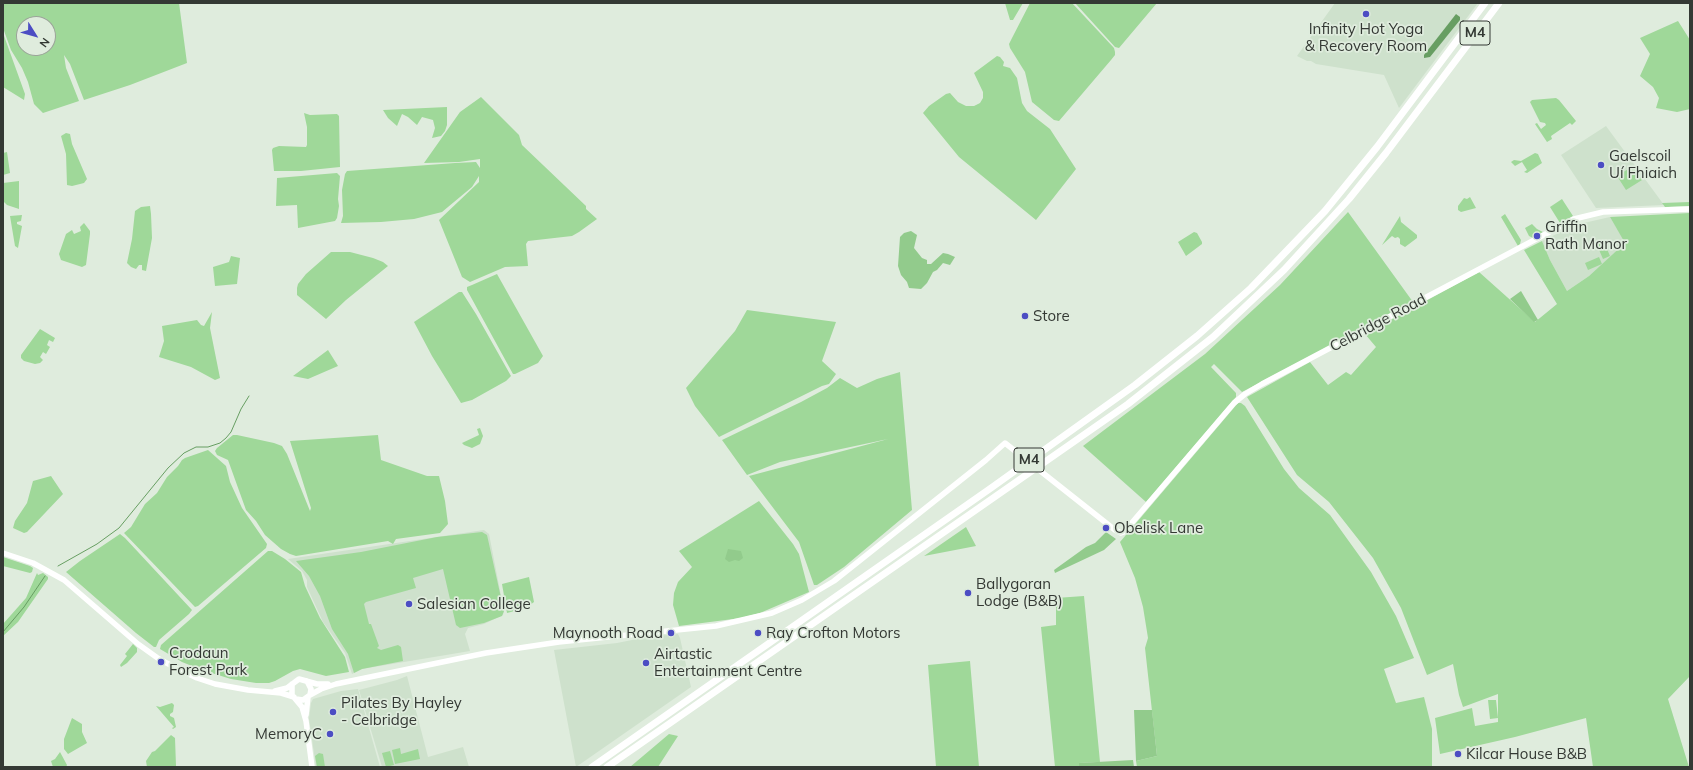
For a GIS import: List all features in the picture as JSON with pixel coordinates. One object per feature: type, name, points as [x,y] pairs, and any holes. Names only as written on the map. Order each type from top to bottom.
[{"type":"highway","name":"M4","points":[[592,767],[985,492],[1135,385],[1198,336],[1251,288],[1325,211],[1377,148],[1484,3]]},
{"type":"highway","name":"M4","points":[[607,767],[1128,404],[1213,337],[1274,280],[1324,228],[1369,175],[1452,64],[1500,3]]},
{"type":"main road","name":"Celbridge Road","points":[[336,684],[486,652],[559,642],[716,626],[748,620],[772,613],[819,591],[849,570],[1005,443],[1115,530],[1121,533],[1126,531],[1234,403],[1256,388],[1574,219],[1603,212],[1690,209]]},
{"type":"main road","points":[[3,553],[33,563],[64,580],[138,644],[159,659],[197,678],[215,684],[281,693],[303,700],[320,689],[336,684]]},
{"type":"main road","points":[[259,691],[284,689],[299,679],[322,684],[336,684]]},
{"type":"main road","points":[[306,721],[311,689],[307,681]]},
{"type":"main road","points":[[292,684],[291,691],[302,707],[306,721],[312,767]]},
{"type":"shaded area","points":[[3,3],[179,3],[187,63],[130,85],[84,100],[70,64],[64,55],[66,68],[79,101],[43,113],[34,104],[28,82],[22,68],[11,50],[3,28]]},
{"type":"shaded area","points":[[1005,3],[1023,3],[1013,20],[1010,20]]},
{"type":"shaded area","points":[[1030,3],[1072,3],[1114,48],[1115,52],[1115,55],[1111,60],[1059,121],[1054,120],[1032,102],[1025,72],[1009,44]]},
{"type":"shaded area","points":[[1075,3],[1157,3],[1119,48],[1115,47]]},
{"type":"shaded area","points":[[1335,3],[1478,3],[1399,108],[1384,75],[1316,64],[1297,56]]},
{"type":"shaded area","points":[[1456,14],[1460,17],[1460,20],[1430,57],[1424,58],[1424,55]]},
{"type":"shaded area","points":[[1678,21],[1690,40],[1690,109],[1677,112],[1656,108],[1659,98],[1653,87],[1640,76],[1650,54],[1640,38]]},
{"type":"shaded area","points":[[3,33],[25,94],[24,100],[3,87]]},
{"type":"shaded area","points":[[997,56],[1004,62],[1003,66],[1010,68],[1017,78],[1022,103],[1027,111],[1050,129],[1076,169],[1036,220],[959,157],[923,113],[929,106],[946,94],[950,93],[958,102],[966,106],[974,106],[980,103],[983,98],[983,92],[974,73]]},
{"type":"shaded area","points":[[481,97],[519,135],[522,145],[586,206],[586,209],[597,219],[572,236],[528,241],[526,244],[528,266],[505,267],[470,282],[462,277],[439,220],[479,182],[479,176],[472,187],[442,212],[414,219],[341,223],[343,216],[342,190],[347,171],[476,162],[480,168],[480,159],[459,162],[424,163],[460,112]]},
{"type":"shaded area","points":[[1556,98],[1576,121],[1572,125],[1570,123],[1551,136],[1552,139],[1547,142],[1535,124],[1537,123],[1541,129],[1546,125],[1545,123],[1540,122],[1530,102],[1532,100]]},
{"type":"shaded area","points":[[447,107],[447,125],[445,131],[441,136],[432,138],[435,128],[433,120],[422,117],[417,125],[402,114],[397,126],[388,118],[383,110]]},
{"type":"shaded area","points":[[304,113],[310,115],[337,114],[339,116],[340,167],[301,171],[274,171],[273,148],[279,146],[306,147],[307,127]]},
{"type":"shaded area","name":"Gaelscoil Uí Fhiaich","points":[[1606,126],[1664,205],[1596,208],[1561,155]]},
{"type":"shaded area","points":[[66,133],[70,134],[72,144],[87,179],[84,183],[72,186],[67,185],[66,154],[61,136]]},
{"type":"shaded area","points":[[7,152],[10,173],[3,175],[3,153]]},
{"type":"shaded area","points":[[1535,153],[1538,154],[1542,163],[1527,173],[1524,172],[1527,170],[1522,162],[1515,166],[1511,162],[1514,160],[1521,161]]},
{"type":"shaded area","points":[[1633,166],[1642,180],[1626,190],[1617,176]]},
{"type":"shaded area","points":[[337,173],[340,176],[338,199],[339,206],[335,221],[298,228],[297,205],[276,206],[277,178]]},
{"type":"shaded area","points":[[19,181],[19,209],[7,205],[3,201],[3,183]]},
{"type":"shaded area","points":[[1470,197],[1476,208],[1461,212],[1458,210],[1458,206],[1464,198],[1467,199]]},
{"type":"shaded area","points":[[1562,199],[1573,216],[1560,223],[1550,207]]},
{"type":"shaded area","points":[[1690,202],[1690,206],[1665,207],[1662,203]]},
{"type":"shaded area","points":[[150,206],[152,238],[146,271],[142,270],[142,265],[139,265],[136,269],[127,263],[132,239],[135,211],[141,207]]},
{"type":"shaded area","points":[[1348,212],[1413,302],[1242,392],[1214,364],[1211,367],[1236,393],[1236,397],[1146,502],[1083,446],[1205,354],[1280,285]]},
{"type":"shaded area","points":[[1690,213],[1690,676],[1668,699],[1689,767],[1593,767],[1586,718],[1515,737],[1440,754],[1435,718],[1472,708],[1475,726],[1498,722],[1498,694],[1463,707],[1453,664],[1427,675],[1401,608],[1373,558],[1329,502],[1297,475],[1247,397],[1310,362],[1328,385],[1346,372],[1351,375],[1376,347],[1365,334],[1479,272],[1535,322],[1557,304],[1524,250],[1542,241],[1550,260],[1567,291],[1589,276],[1625,243],[1610,217]]},
{"type":"shaded area","points":[[1505,214],[1521,240],[1518,246],[1501,217]]},
{"type":"shaded area","points":[[22,215],[21,221],[17,222],[17,224],[22,226],[18,248],[15,246],[10,216]]},
{"type":"shaded area","points":[[1400,216],[1401,222],[1417,235],[1417,238],[1405,247],[1400,244],[1400,239],[1398,237],[1395,238],[1392,236],[1382,245]]},
{"type":"shaded area","points":[[1610,217],[1626,243],[1589,276],[1567,291],[1550,260],[1542,241],[1575,225]]},
{"type":"shaded area","points":[[84,223],[90,231],[90,234],[86,265],[82,267],[61,260],[59,254],[66,234],[72,230],[74,234],[81,231],[80,227]]},
{"type":"shaded area","points":[[1532,224],[1543,232],[1533,238],[1529,236],[1525,228]]},
{"type":"shaded area","points":[[911,231],[917,235],[914,248],[922,258],[927,260],[927,264],[931,264],[943,253],[955,257],[950,265],[943,263],[933,272],[927,283],[921,289],[909,288],[907,282],[901,275],[898,266],[900,237],[904,233]]},
{"type":"shaded area","points":[[1194,232],[1197,233],[1202,244],[1186,256],[1178,242]]},
{"type":"shaded area","points":[[1604,242],[1610,256],[1603,259],[1597,245]]},
{"type":"shaded area","points":[[331,252],[350,252],[373,258],[388,266],[346,300],[326,319],[297,295],[297,288],[298,284],[306,274]]},
{"type":"shaded area","points":[[231,256],[240,258],[237,284],[215,286],[213,267],[229,262]]},
{"type":"shaded area","points":[[1599,257],[1602,264],[1588,270],[1585,263]]},
{"type":"shaded area","points":[[497,274],[543,356],[538,363],[515,374],[513,374],[467,290],[467,287]]},
{"type":"shaded area","points":[[1521,291],[1538,320],[1534,322],[1510,299]]},
{"type":"shaded area","points":[[459,292],[462,292],[476,314],[511,376],[506,381],[472,400],[461,403],[432,356],[414,322]]},
{"type":"shaded area","points":[[747,310],[836,322],[822,361],[836,374],[829,384],[822,386],[719,437],[695,406],[686,388],[735,331]]},
{"type":"shaded area","points":[[212,312],[210,328],[220,378],[215,380],[191,367],[159,357],[164,341],[162,326],[197,320],[204,326]]},
{"type":"shaded area","points":[[40,329],[55,338],[53,342],[49,340],[47,345],[50,347],[46,354],[43,352],[40,357],[43,360],[40,363],[35,364],[24,361],[21,358],[21,355]]},
{"type":"shaded area","points":[[328,350],[338,366],[308,379],[293,376]]},
{"type":"shaded area","points":[[900,372],[912,510],[844,567],[817,585],[814,585],[799,542],[749,476],[888,439],[780,462],[747,475],[722,440],[801,402],[827,388],[840,378],[857,388],[877,379]]},
{"type":"shaded area","points":[[1238,403],[1245,406],[1284,469],[1299,488],[1330,515],[1371,572],[1396,616],[1414,658],[1384,669],[1396,703],[1424,697],[1432,729],[1432,767],[1137,767],[1136,761],[1157,756],[1145,648],[1148,638],[1143,607],[1135,578],[1120,542]]},
{"type":"shaded area","points":[[480,428],[483,436],[480,444],[472,448],[462,443],[479,435],[477,429]]},
{"type":"shaded area","points":[[233,435],[282,446],[287,454],[310,511],[311,508],[290,441],[378,435],[381,460],[427,476],[439,476],[445,501],[448,524],[440,533],[396,539],[393,544],[388,541],[296,556],[290,554],[281,549],[265,535],[256,521],[246,510],[228,460],[217,455],[215,451]]},
{"type":"shaded area","points":[[208,450],[226,466],[230,482],[242,508],[267,544],[266,548],[195,607],[124,533],[131,527],[145,504],[157,493],[167,477],[182,460]]},
{"type":"shaded area","points":[[51,476],[63,494],[27,532],[24,533],[13,528],[15,521],[27,503],[33,481]]},
{"type":"shaded area","points":[[759,501],[793,544],[799,554],[809,592],[760,613],[741,618],[679,626],[673,605],[674,593],[678,582],[692,567],[679,551]]},
{"type":"shaded area","points":[[966,527],[976,546],[924,556]]},
{"type":"shaded area","name":"Salesian College","points":[[484,530],[489,534],[504,611],[503,615],[484,624],[468,628],[465,634],[470,651],[362,669],[352,674],[345,653],[323,622],[307,587],[307,580],[302,571],[288,559]]},
{"type":"shaded area","name":"Salesian College","points":[[482,532],[487,535],[504,611],[502,616],[484,623],[460,628],[456,625],[443,569],[413,578],[416,588],[366,602],[364,604],[369,624],[371,624],[379,646],[377,648],[381,650],[398,645],[401,647],[403,661],[362,669],[354,673],[348,654],[332,629],[320,596],[309,576],[296,561],[361,552],[437,537]]},
{"type":"shaded area","points":[[1106,532],[1116,539],[1104,550],[1055,573],[1054,570],[1086,547],[1095,543]]},
{"type":"shaded area","points":[[120,534],[192,610],[159,640],[156,647],[136,633],[66,572]]},
{"type":"shaded area","points":[[728,549],[741,551],[743,558],[739,561],[735,560],[729,562],[725,559]]},
{"type":"shaded area","points":[[268,551],[272,551],[285,559],[301,572],[305,586],[320,618],[345,657],[349,672],[326,676],[300,669],[269,683],[256,683],[231,679],[202,670],[182,662],[160,649],[161,645]]},
{"type":"shaded area","points":[[3,557],[30,566],[33,568],[32,572],[30,573],[3,566]]},
{"type":"shaded area","points":[[37,573],[38,575],[43,573],[48,577],[48,579],[18,622],[3,636],[3,624],[26,598]]},
{"type":"shaded area","points":[[529,577],[534,602],[526,608],[507,613],[502,584]]},
{"type":"shaded area","points":[[1084,596],[1100,762],[1079,763],[1079,767],[1055,767],[1041,627],[1056,625],[1056,598]]},
{"type":"shaded area","points":[[678,634],[691,687],[576,767],[554,650]]},
{"type":"shaded area","points":[[133,644],[137,648],[137,652],[121,667],[120,665],[127,656],[125,654]]},
{"type":"shaded area","points":[[970,661],[979,767],[936,767],[928,665]]},
{"type":"shaded area","points":[[407,676],[428,757],[463,747],[469,767],[382,767],[359,690]]},
{"type":"shaded area","points":[[358,689],[380,767],[316,767],[309,719],[313,699],[341,691]]},
{"type":"shaded area","points":[[1488,700],[1496,700],[1498,718],[1490,719]]},
{"type":"shaded area","points":[[172,703],[174,705],[173,712],[170,716],[174,718],[176,727],[173,729],[172,728],[174,727],[156,706],[160,707]]},
{"type":"shaded area","points":[[1134,710],[1152,710],[1157,756],[1136,761]]},
{"type":"shaded area","points":[[72,718],[82,724],[82,732],[87,743],[68,754],[64,749],[64,739]]},
{"type":"shaded area","points":[[669,734],[678,736],[658,767],[630,767]]},
{"type":"shaded area","points":[[171,735],[175,738],[176,766],[147,767],[146,761],[152,752],[155,751]]},
{"type":"shaded area","points":[[400,748],[401,754],[418,749],[420,759],[395,764],[392,750]]},
{"type":"shaded area","points":[[390,751],[394,765],[386,767],[382,753]]},
{"type":"shaded area","points":[[60,752],[67,765],[66,767],[53,767],[51,761],[55,759]]},
{"type":"shaded area","points":[[319,753],[323,754],[325,767],[317,767],[315,756]]},
{"type":"shaded area","points":[[1133,760],[1134,767],[1079,767],[1079,763]]},
{"type":"waterway","points":[[58,566],[97,544],[119,528],[168,468],[184,453],[196,447],[208,447],[220,443],[226,438],[231,432],[241,409],[249,396]]},
{"type":"waterway","points":[[3,632],[24,607],[45,576]]},
{"type":"place","name":"Infinity Hot Yoga & Recovery Room","points":[[1366,14]]},
{"type":"place","name":"Gaelscoil Uí Fhiaich","points":[[1601,165]]},
{"type":"place","name":"Griffin Rath Manor","points":[[1537,236]]},
{"type":"place","name":"Store","points":[[1025,316]]},
{"type":"place","name":"Obelisk Lane","points":[[1106,528]]},
{"type":"place","name":"Ballygoran Lodge (B&B)","points":[[968,593]]},
{"type":"place","name":"Salesian College","points":[[409,604]]},
{"type":"place","name":"Maynooth Road","points":[[671,633]]},
{"type":"place","name":"Ray Crofton Motors","points":[[758,633]]},
{"type":"place","name":"Crodaun Forest Park","points":[[161,662]]},
{"type":"place","name":"Airtastic Entertainment Centre","points":[[646,663]]},
{"type":"place","name":"Pilates By Hayley - Celbridge","points":[[333,712]]},
{"type":"place","name":"MemoryC","points":[[330,734]]},
{"type":"place","name":"Kilcar House B&B","points":[[1458,754]]}]
